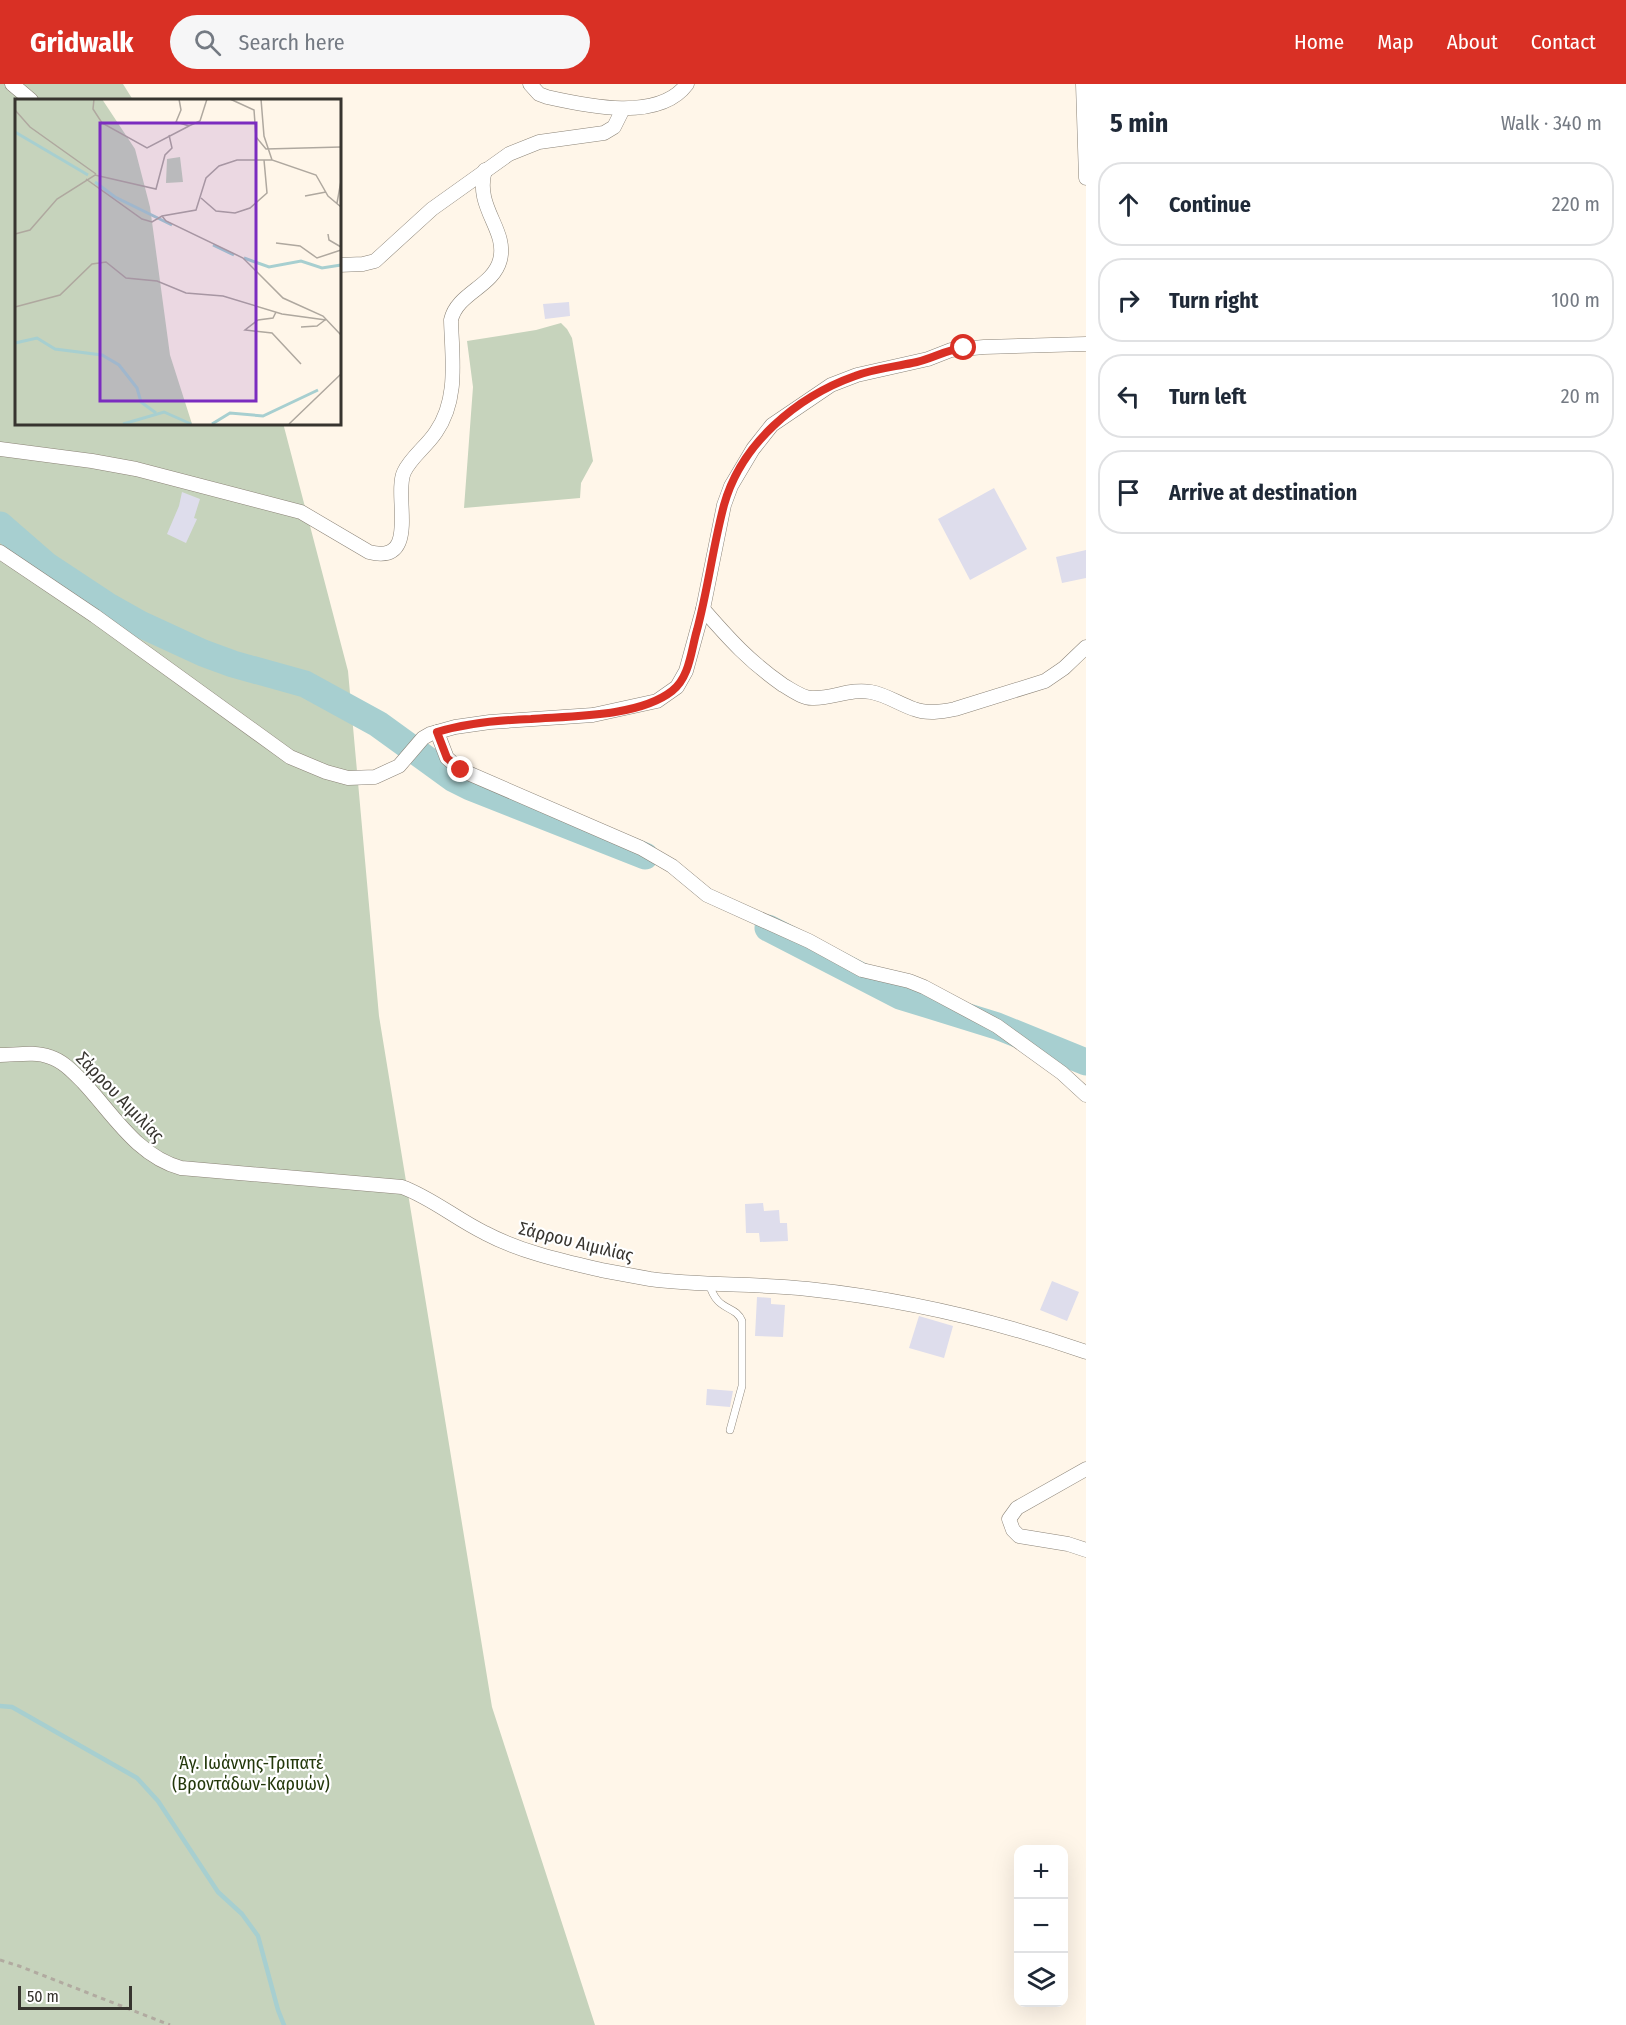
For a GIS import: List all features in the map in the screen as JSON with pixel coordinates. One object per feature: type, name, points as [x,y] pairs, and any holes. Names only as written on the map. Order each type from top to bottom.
[{"type":"street","points":[[12,84],[30,99]]},
{"type":"street","points":[[530,84],[539,94],[547,98],[623,109],[661,104],[672,99],[687,84]]},
{"type":"street","points":[[1083,84],[1086,178]]},
{"type":"street","points":[[340,265],[375,261],[432,208],[502,157],[530,144],[604,134],[614,127],[623,109]]},
{"type":"street","points":[[0,449],[136,469],[301,512],[369,552],[378,554],[394,549],[399,544],[402,535],[401,491],[404,471],[440,427],[450,403],[453,313],[457,305],[492,276],[501,258],[500,241],[484,201],[482,189],[485,170]]},
{"type":"street","points":[[0,552],[95,616],[290,756],[326,772],[348,778],[375,777],[399,766],[423,738],[437,732],[489,722],[593,715],[657,701],[677,687],[689,662],[703,609],[724,505],[737,474],[753,449],[772,426],[831,385],[857,375],[917,363],[956,348],[1086,344]]},
{"type":"street","points":[[703,609],[742,653],[791,690],[807,697],[821,698],[862,690],[884,694],[913,709],[922,711],[955,709],[1045,681],[1064,668],[1086,646]]},
{"type":"street","points":[[437,732],[447,758],[461,770],[641,848],[672,866],[707,895],[808,941],[862,970],[909,981],[924,987],[997,1026],[1062,1073],[1086,1095]]},
{"type":"street","name":"Σάρρου Αιμιλίας","points":[[0,1054],[41,1054],[60,1062],[85,1084],[137,1143],[156,1159],[172,1166],[194,1170],[402,1187],[433,1202],[484,1233],[526,1250],[599,1269],[651,1279],[788,1287],[856,1294],[960,1316],[1046,1338],[1086,1353]]},
{"type":"street","points":[[1086,1469],[1017,1508],[1009,1519],[1012,1530],[1019,1536],[1068,1544],[1086,1550]]},
{"type":"lane","points":[[709,1283],[716,1301],[739,1315],[742,1321],[742,1386],[730,1430]]},
{"type":"path","points":[[0,1960],[170,2025]]},
{"type":"green space","name":"Άγ. Ιωάννης-Τριπατέ (Βροντάδων-Καρυών)","points":[[0,84],[123,84],[132,99],[15,99],[15,424],[283,424],[348,671],[379,1016],[492,1707],[595,2025],[0,2025]]},
{"type":"green space","points":[[561,323],[572,338],[593,461],[581,483],[580,498],[464,508],[473,387],[467,341],[536,330]]},
{"type":"building","points":[[569,302],[570,316],[545,319],[543,304]]},
{"type":"building","points":[[994,488],[1027,549],[970,580],[938,519]]},
{"type":"building","points":[[182,492],[200,499],[194,518],[197,519],[186,543],[167,534],[179,506]]},
{"type":"building","points":[[1086,550],[1086,578],[1062,583],[1056,557]]},
{"type":"building","points":[[763,1203],[764,1211],[779,1210],[780,1223],[787,1223],[788,1241],[760,1242],[759,1233],[746,1233],[745,1204]]},
{"type":"building","points":[[1052,1281],[1079,1292],[1067,1321],[1040,1310]]},
{"type":"building","points":[[757,1297],[771,1298],[771,1304],[785,1305],[783,1337],[755,1336]]},
{"type":"building","points":[[919,1316],[953,1326],[944,1358],[909,1348]]},
{"type":"building","points":[[707,1389],[733,1391],[730,1407],[706,1405]]},
{"type":"waterway","points":[[0,525],[46,565],[140,624],[233,664],[305,684],[378,724],[454,779],[645,856]]},
{"type":"waterway","points":[[768,928],[900,996],[997,1026],[1086,1062]]},
{"type":"waterway","points":[[0,1706],[12,1707],[137,1778],[158,1801],[218,1892],[242,1914],[258,1936],[284,2025]]},
{"type":"route","points":[[461,770],[447,758],[437,732],[489,722],[608,713],[657,701],[670,693],[682,679],[689,662],[703,609],[724,505],[737,474],[761,438],[772,426],[831,385],[878,369],[917,363],[956,348],[964,348]]}]
